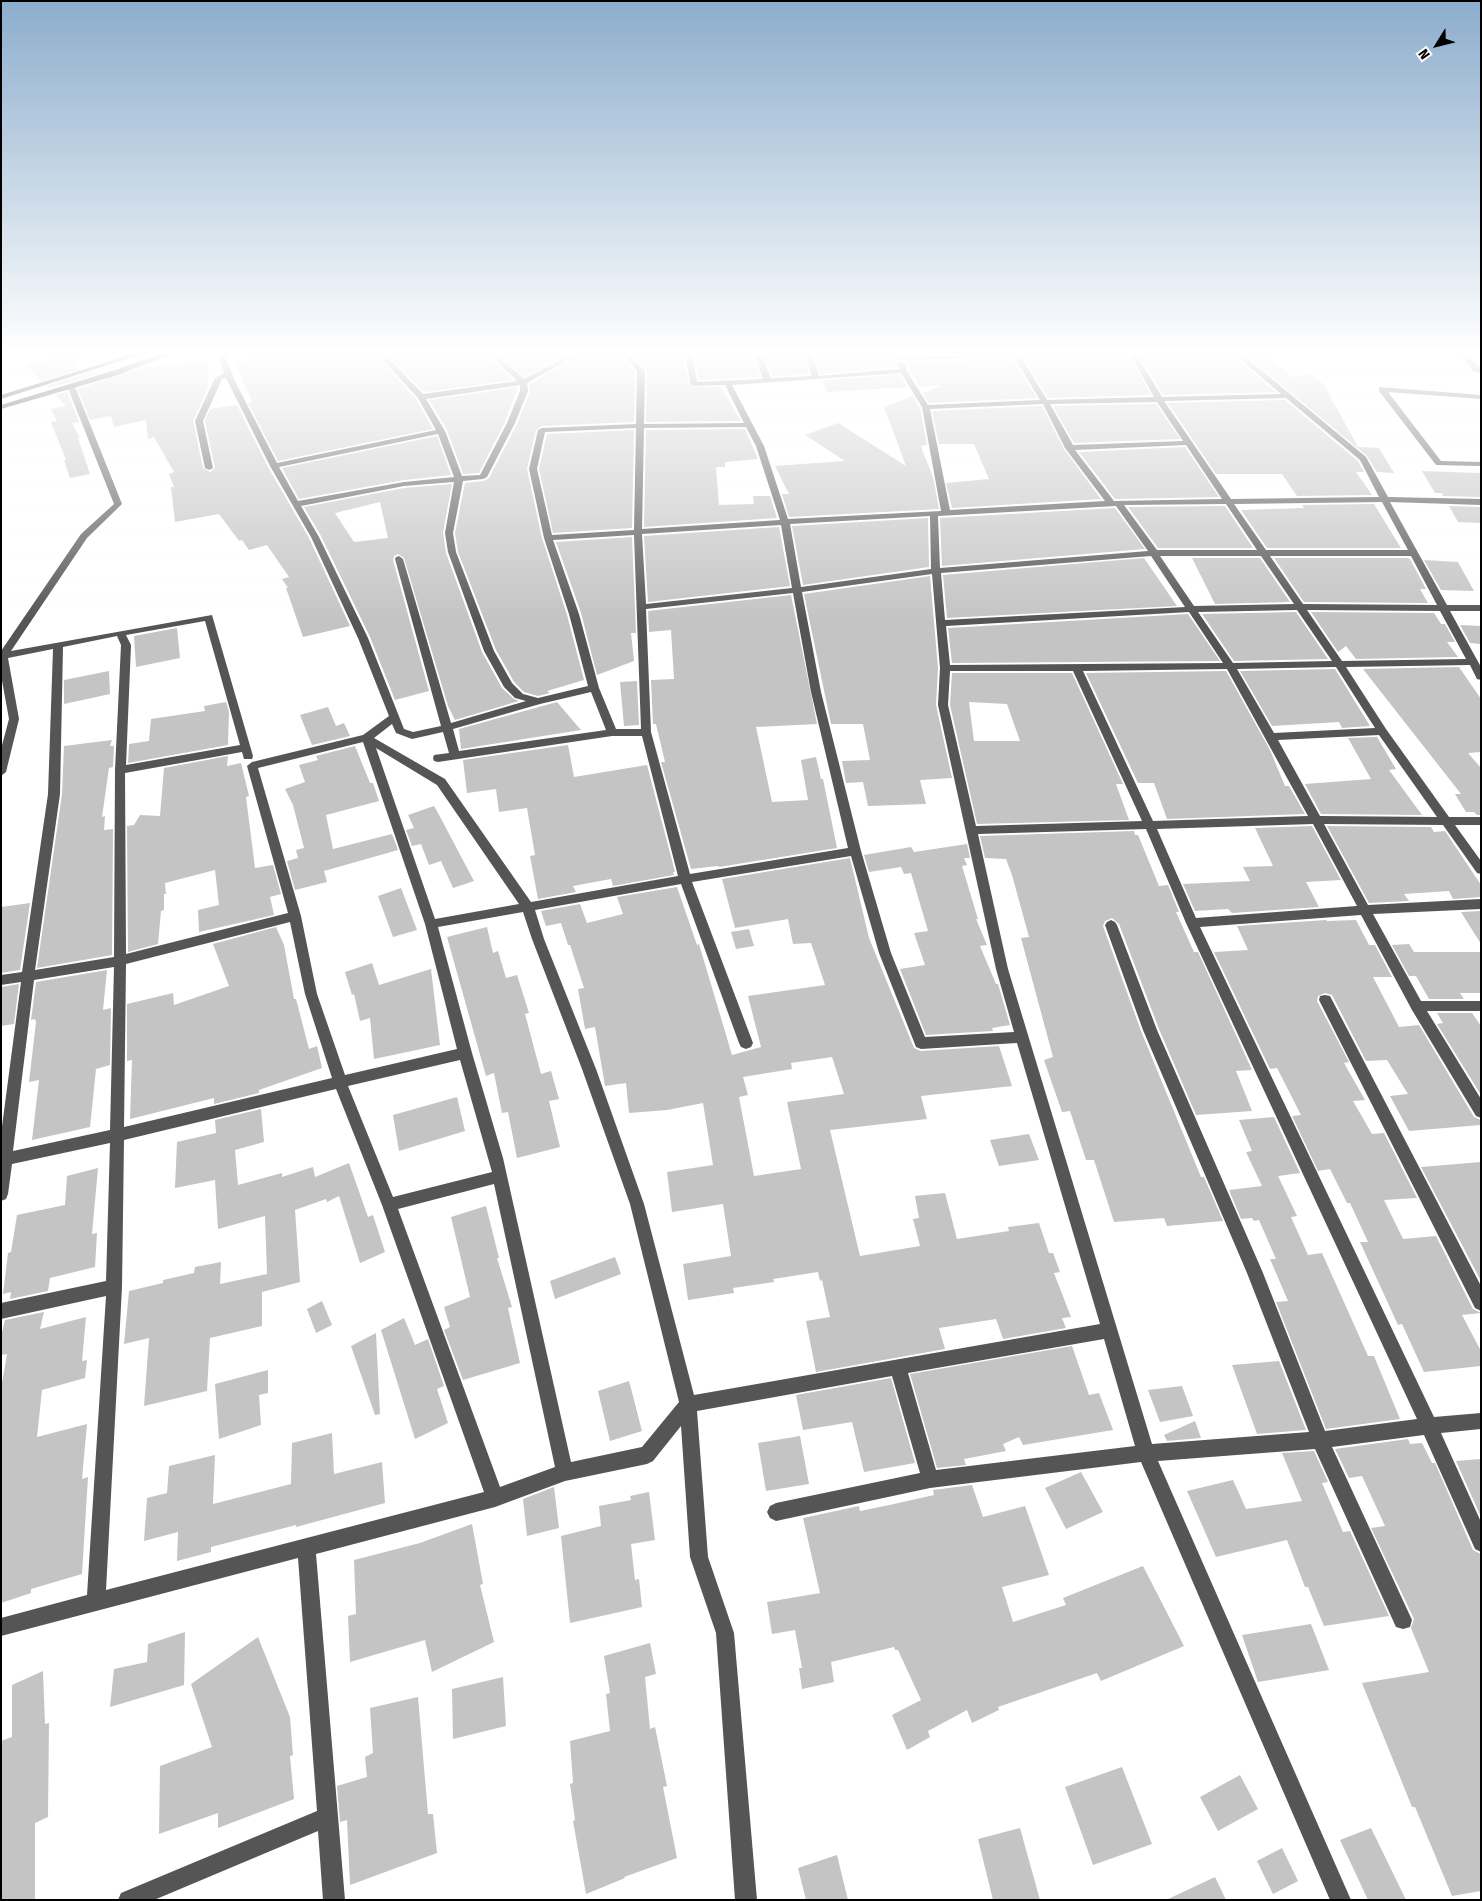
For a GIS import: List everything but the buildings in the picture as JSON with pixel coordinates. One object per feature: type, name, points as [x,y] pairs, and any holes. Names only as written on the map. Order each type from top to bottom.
[{"type":"street","points":[[1,772],[14,720],[2,656],[84,536],[118,504],[94,443]]},
{"type":"street","points":[[204,443],[209,468]]},
{"type":"street","points":[[262,443],[315,537],[363,638],[400,731],[412,736],[538,701],[594,688]]},
{"type":"street","points":[[274,466],[385,443]]},
{"type":"street","points":[[445,443],[459,479],[449,533],[457,568],[489,651],[508,684],[518,696],[538,701]]},
{"type":"street","points":[[296,504],[404,484],[483,477],[501,443]]},
{"type":"street","points":[[539,443],[533,469],[548,538],[574,614],[594,688],[612,733]]},
{"type":"street","points":[[640,443],[638,533],[646,732],[685,879],[746,1043]]},
{"type":"street","points":[[758,443],[785,522],[816,692],[855,851],[885,953],[922,1043],[1022,1037]]},
{"type":"street","points":[[931,443],[940,514],[936,571],[945,668],[943,705],[1002,968],[1146,1453],[1341,1900]]},
{"type":"street","points":[[1066,443],[1154,553],[1230,666],[1271,737],[1417,1006],[1481,1112]]},
{"type":"street","points":[[1069,448],[1188,443],[1301,607],[1382,731],[1481,870]]},
{"type":"street","points":[[1344,443],[1363,459],[1481,676]]},
{"type":"street","points":[[1423,443],[1439,464],[1481,464]]},
{"type":"street","points":[[548,538],[1115,503],[1384,499],[1481,502]]},
{"type":"street","points":[[641,607],[796,590],[936,571],[1154,553],[1414,553]]},
{"type":"street","points":[[399,559],[455,755]]},
{"type":"street","points":[[942,623],[1192,609],[1301,607],[1481,608]]},
{"type":"street","points":[[2,656],[209,617],[245,748],[252,766],[295,916],[311,994],[340,1082],[389,1205],[495,1498]]},
{"type":"street","points":[[96,1602],[114,1287],[120,961],[120,770],[126,645],[120,633]]},
{"type":"street","points":[[1,1194],[3,1159],[54,794],[58,645]]},
{"type":"street","points":[[945,668],[1077,668],[1472,662]]},
{"type":"street","points":[[1077,668],[1150,826],[1192,923],[1429,1426],[1481,1543]]},
{"type":"street","points":[[252,766],[367,738],[394,717]]},
{"type":"street","points":[[1271,737],[1382,731]]},
{"type":"street","points":[[438,758],[612,733],[646,732]]},
{"type":"street","points":[[367,738],[441,782],[523,908],[538,939],[589,1069],[638,1204],[688,1404],[699,1557],[724,1633],[746,1900]]},
{"type":"street","points":[[367,738],[431,924],[500,1176],[565,1472]]},
{"type":"street","points":[[120,770],[245,748]]},
{"type":"street","points":[[971,830],[1316,820],[1481,820]]},
{"type":"street","points":[[431,924],[855,851]]},
{"type":"street","points":[[1192,923],[1365,910],[1481,904]]},
{"type":"street","points":[[1,980],[120,961],[295,916]]},
{"type":"street","points":[[1111,925],[1150,1030],[1255,1273],[1320,1440],[1403,1620]]},
{"type":"street","points":[[1325,1000],[1481,1303]]},
{"type":"street","points":[[1417,1006],[1481,1006]]},
{"type":"street","points":[[3,1159],[117,1135],[465,1053]]},
{"type":"street","points":[[389,1205],[500,1176]]},
{"type":"street","points":[[1,1311],[114,1287]]},
{"type":"street","points":[[1,1627],[495,1498],[565,1472],[647,1455],[688,1404],[1109,1330]]},
{"type":"street","points":[[898,1367],[930,1479]]},
{"type":"street","points":[[776,1512],[930,1479],[1146,1453],[1320,1440],[1481,1421]]},
{"type":"street","points":[[306,1547],[334,1900]]},
{"type":"street","points":[[128,1900],[327,1817]]}]
